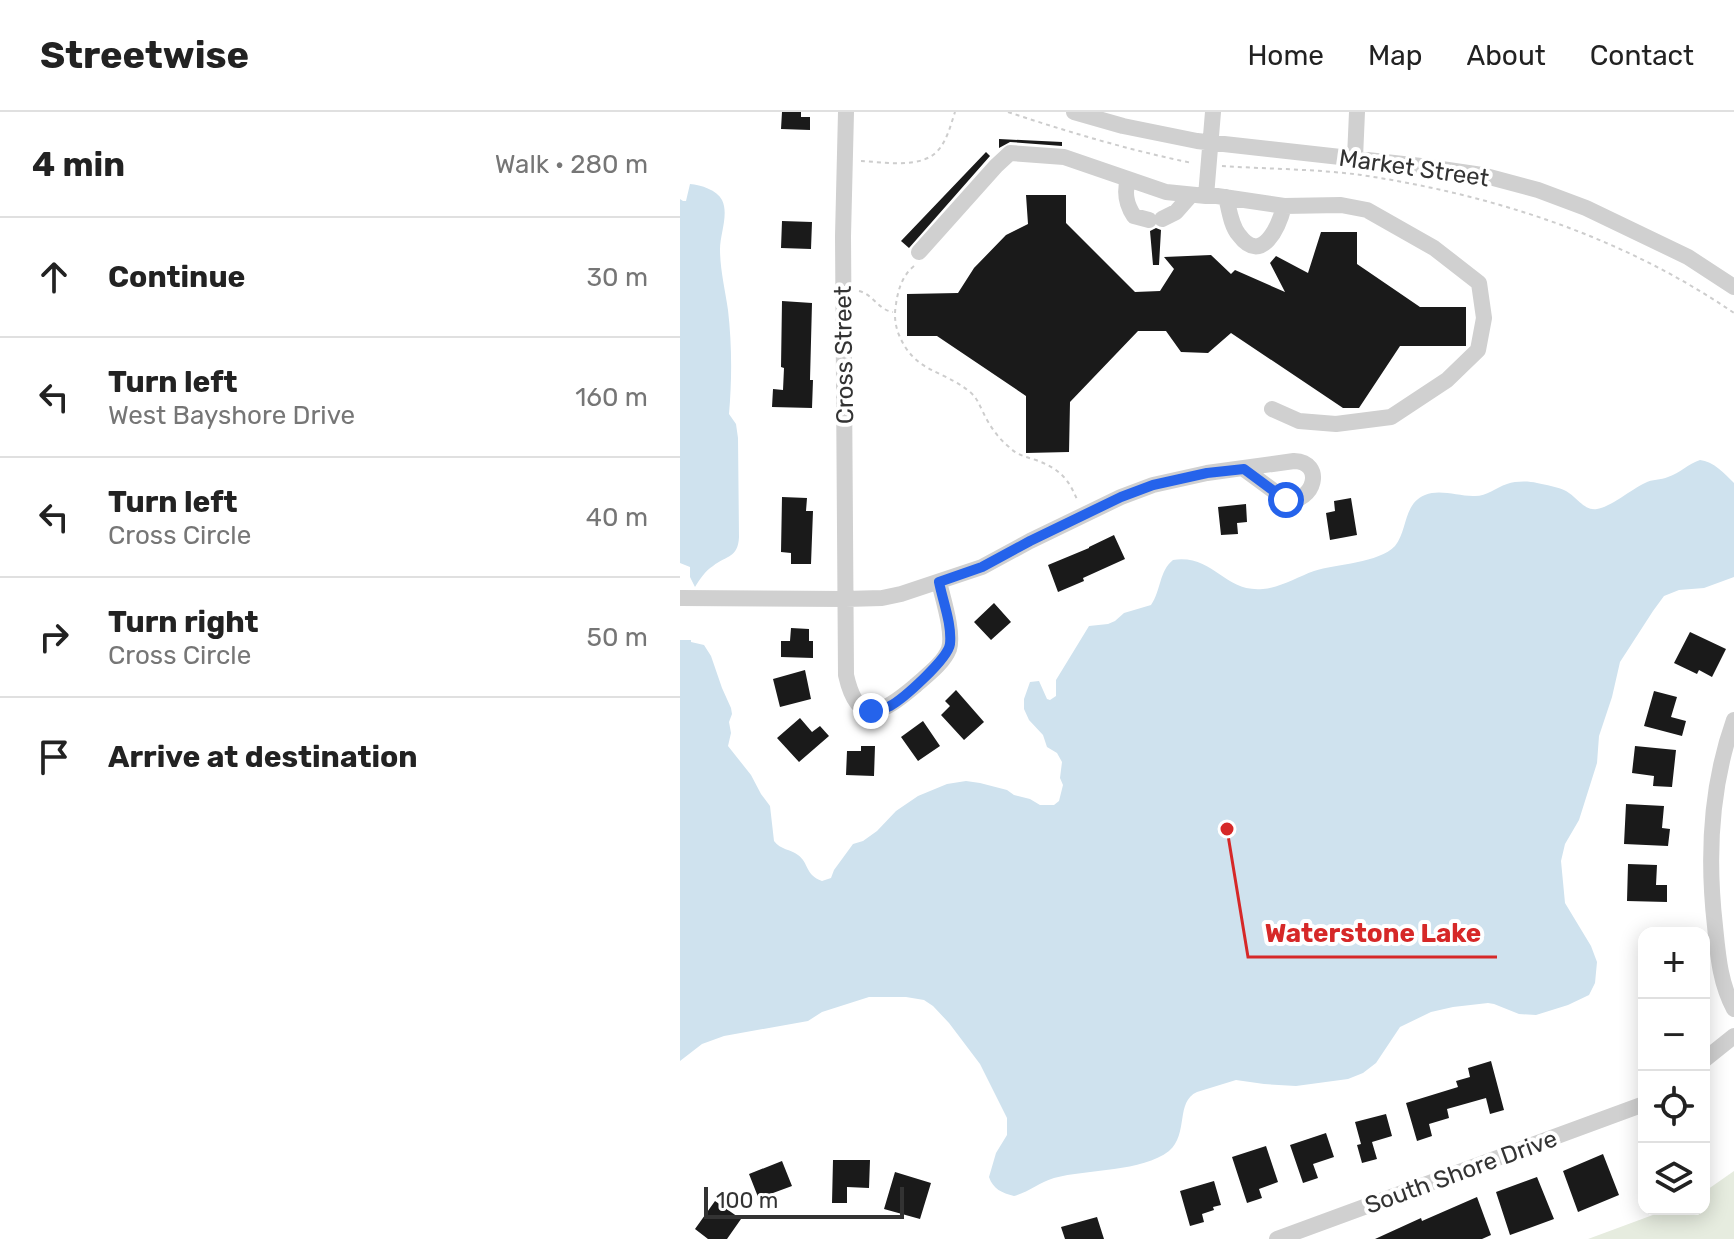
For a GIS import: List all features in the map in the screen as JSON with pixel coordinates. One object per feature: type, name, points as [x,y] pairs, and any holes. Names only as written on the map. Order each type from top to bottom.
[{"type":"street","name":"Cross Street","points":[[846,112],[843,291],[846,675],[850,693],[859,707],[871,711],[888,708],[945,657],[950,646],[939,582]]},
{"type":"street","name":"Market Street","points":[[1074,112],[1123,126],[1210,142],[1482,175],[1538,190],[1586,208],[1688,257],[1734,287]]},
{"type":"street","points":[[1128,179],[1125,189],[1128,206],[1134,216],[1155,220],[1176,212],[1199,196],[1209,165],[1213,112]]},
{"type":"street","points":[[1355,158],[1357,112]]},
{"type":"street","points":[[919,252],[1010,153],[1064,157],[1166,192],[1284,206],[1341,205],[1367,210],[1434,248],[1479,283],[1484,318],[1478,350],[1447,380],[1391,417],[1336,424],[1299,421],[1272,409]]},
{"type":"street","points":[[1226,197],[1236,233],[1254,246],[1267,243],[1272,237],[1280,224],[1284,206]]},
{"type":"street","points":[[680,598],[845,599],[892,596],[982,567],[1121,497],[1153,485],[1207,473],[1244,469]]},
{"type":"street","points":[[1734,720],[1716,788],[1710,848],[1719,972],[1734,1009]]},
{"type":"street","points":[[1710,1055],[1734,1036]]},
{"type":"street","name":"South Shore Drive","points":[[1277,1239],[1638,1106]]},
{"type":"path","points":[[844,159],[914,162],[929,158],[939,150],[955,112]]},
{"type":"path","points":[[1008,112],[1147,154],[1209,165],[1360,175],[1443,190],[1505,206],[1560,224],[1642,259],[1734,313]]},
{"type":"path","points":[[919,252],[920,261],[908,271],[898,288],[895,312],[897,329],[911,357],[977,399],[991,426],[1019,455],[1058,469],[1070,485],[1083,516]]},
{"type":"path","points":[[843,291],[865,293],[887,311],[895,312]]},
{"type":"shaded area","points":[[1734,1171],[1734,1239],[1588,1239],[1653,1215],[1710,1215],[1710,1188]]},
{"type":"water","points":[[690,184],[713,191],[720,196],[724,206],[720,249],[730,336],[729,414],[736,424],[738,438],[738,544],[734,553],[708,570],[695,587],[690,577],[690,567],[680,563],[680,199],[686,201]]},
{"type":"water","points":[[1700,460],[1714,465],[1734,483],[1734,577],[1704,588],[1679,590],[1664,596],[1620,662],[1599,736],[1597,763],[1579,820],[1565,844],[1561,861],[1565,903],[1597,962],[1595,983],[1589,995],[1536,1015],[1519,1014],[1488,1003],[1431,1012],[1400,1027],[1376,1063],[1348,1079],[1296,1086],[1236,1080],[1197,1092],[1186,1103],[1175,1144],[1158,1158],[1130,1166],[1054,1178],[1014,1196],[998,1190],[989,1177],[996,1153],[1007,1135],[1007,1118],[980,1064],[949,1023],[924,1000],[869,997],[822,1012],[808,1021],[724,1036],[702,1044],[680,1061],[680,640],[704,645],[711,656],[731,708],[728,746],[770,806],[774,841],[798,855],[813,876],[822,881],[831,878],[853,844],[877,831],[896,811],[918,796],[947,784],[966,781],[980,783],[1007,790],[1040,805],[1054,805],[1059,801],[1063,785],[1060,778],[1062,762],[1057,753],[1047,747],[1043,735],[1029,720],[1024,709],[1030,682],[1039,681],[1047,699],[1056,696],[1056,680],[1089,626],[1108,624],[1124,613],[1151,605],[1165,570],[1173,560],[1199,563],[1250,589],[1270,588],[1314,571],[1368,560],[1388,552],[1399,540],[1413,505],[1431,493],[1478,496],[1511,483],[1530,482],[1563,490],[1584,506],[1597,509],[1645,483],[1665,478]]},
{"type":"building","points":[[782,112],[801,112],[801,117],[810,117],[810,130],[781,129]]},
{"type":"building","points":[[999,139],[1062,142],[1062,146],[1010,142],[999,148]]},
{"type":"building","points":[[986,152],[990,156],[909,248],[901,241]]},
{"type":"building","points":[[1026,195],[1066,195],[1066,223],[1135,292],[1160,291],[1174,269],[1164,257],[1211,255],[1231,274],[1235,270],[1285,292],[1270,263],[1276,256],[1308,273],[1321,232],[1357,232],[1357,264],[1420,307],[1466,307],[1466,346],[1400,346],[1359,408],[1343,408],[1231,333],[1208,353],[1181,352],[1166,331],[1138,331],[1070,402],[1069,452],[1026,453],[1026,396],[937,336],[907,336],[907,294],[958,293],[974,268],[1006,235],[1028,224]]},
{"type":"building","points":[[782,221],[812,222],[811,249],[781,248]]},
{"type":"building","points":[[1156,228],[1161,230],[1159,265],[1153,265],[1150,231]]},
{"type":"building","points":[[782,301],[812,303],[812,408],[772,407],[773,389],[783,390]]},
{"type":"building","points":[[782,497],[807,498],[806,511],[813,511],[811,564],[791,564],[791,553],[781,552]]},
{"type":"building","points":[[1351,498],[1357,535],[1330,540],[1326,513],[1335,511],[1334,501]]},
{"type":"building","points":[[1246,504],[1247,522],[1237,523],[1238,534],[1221,535],[1218,507]]},
{"type":"building","points":[[1114,535],[1125,559],[1058,592],[1048,565]]},
{"type":"building","points":[[994,603],[1011,622],[991,640],[974,622]]},
{"type":"building","points":[[791,628],[809,629],[813,658],[781,657],[781,641],[790,641]]},
{"type":"building","points":[[1690,632],[1726,649],[1712,677],[1674,663]]},
{"type":"building","points":[[805,670],[811,699],[780,707],[773,679]]},
{"type":"building","points":[[956,690],[984,722],[964,740],[941,715],[950,706],[945,701]]},
{"type":"building","points":[[1654,691],[1677,697],[1671,717],[1686,721],[1682,736],[1644,726]]},
{"type":"building","points":[[800,718],[812,732],[820,726],[829,736],[799,762],[777,738]]},
{"type":"building","points":[[923,721],[940,746],[918,761],[901,737]]},
{"type":"building","points":[[861,746],[875,746],[874,776],[846,775],[847,751],[861,751]]},
{"type":"building","points":[[1635,746],[1676,750],[1672,787],[1653,786],[1654,776],[1632,773]]},
{"type":"building","points":[[1626,804],[1664,806],[1662,828],[1670,829],[1668,846],[1624,844]]},
{"type":"building","points":[[1628,864],[1657,865],[1656,885],[1667,885],[1667,902],[1627,901]]},
{"type":"building","points":[[1491,1061],[1504,1110],[1490,1114],[1486,1098],[1447,1109],[1449,1118],[1429,1124],[1432,1136],[1417,1141],[1406,1103],[1458,1087],[1456,1081],[1470,1077],[1468,1068]]},
{"type":"building","points":[[1386,1114],[1392,1136],[1372,1142],[1377,1159],[1362,1163],[1355,1122]]},
{"type":"building","points":[[1326,1133],[1334,1157],[1313,1164],[1318,1178],[1303,1183],[1290,1145]]},
{"type":"building","points":[[1266,1146],[1278,1182],[1259,1189],[1262,1198],[1247,1203],[1232,1157]]},
{"type":"building","points":[[1603,1154],[1619,1195],[1578,1212],[1563,1171]]},
{"type":"building","points":[[833,1160],[870,1160],[869,1188],[847,1187],[847,1203],[832,1203]]},
{"type":"building","points":[[782,1161],[792,1186],[773,1193],[777,1201],[762,1207],[749,1174]]},
{"type":"building","points":[[895,1172],[931,1183],[920,1219],[884,1209]]},
{"type":"building","points":[[1537,1177],[1554,1219],[1510,1235],[1496,1192]]},
{"type":"building","points":[[1214,1181],[1221,1205],[1202,1214],[1204,1222],[1190,1226],[1180,1191]]},
{"type":"building","points":[[1477,1197],[1491,1235],[1482,1239],[1375,1239],[1421,1218],[1422,1221]]},
{"type":"building","points":[[715,1201],[741,1219],[727,1239],[708,1239],[695,1229]]},
{"type":"building","points":[[1097,1217],[1104,1239],[1065,1239],[1061,1227]]},
{"type":"place","name":"Waterstone Lake","points":[[1227,829]]},
{"type":"route","points":[[871,711],[888,708],[945,657],[950,646],[939,582],[982,567],[1121,497],[1153,485],[1207,473],[1244,469],[1286,500]]}]
